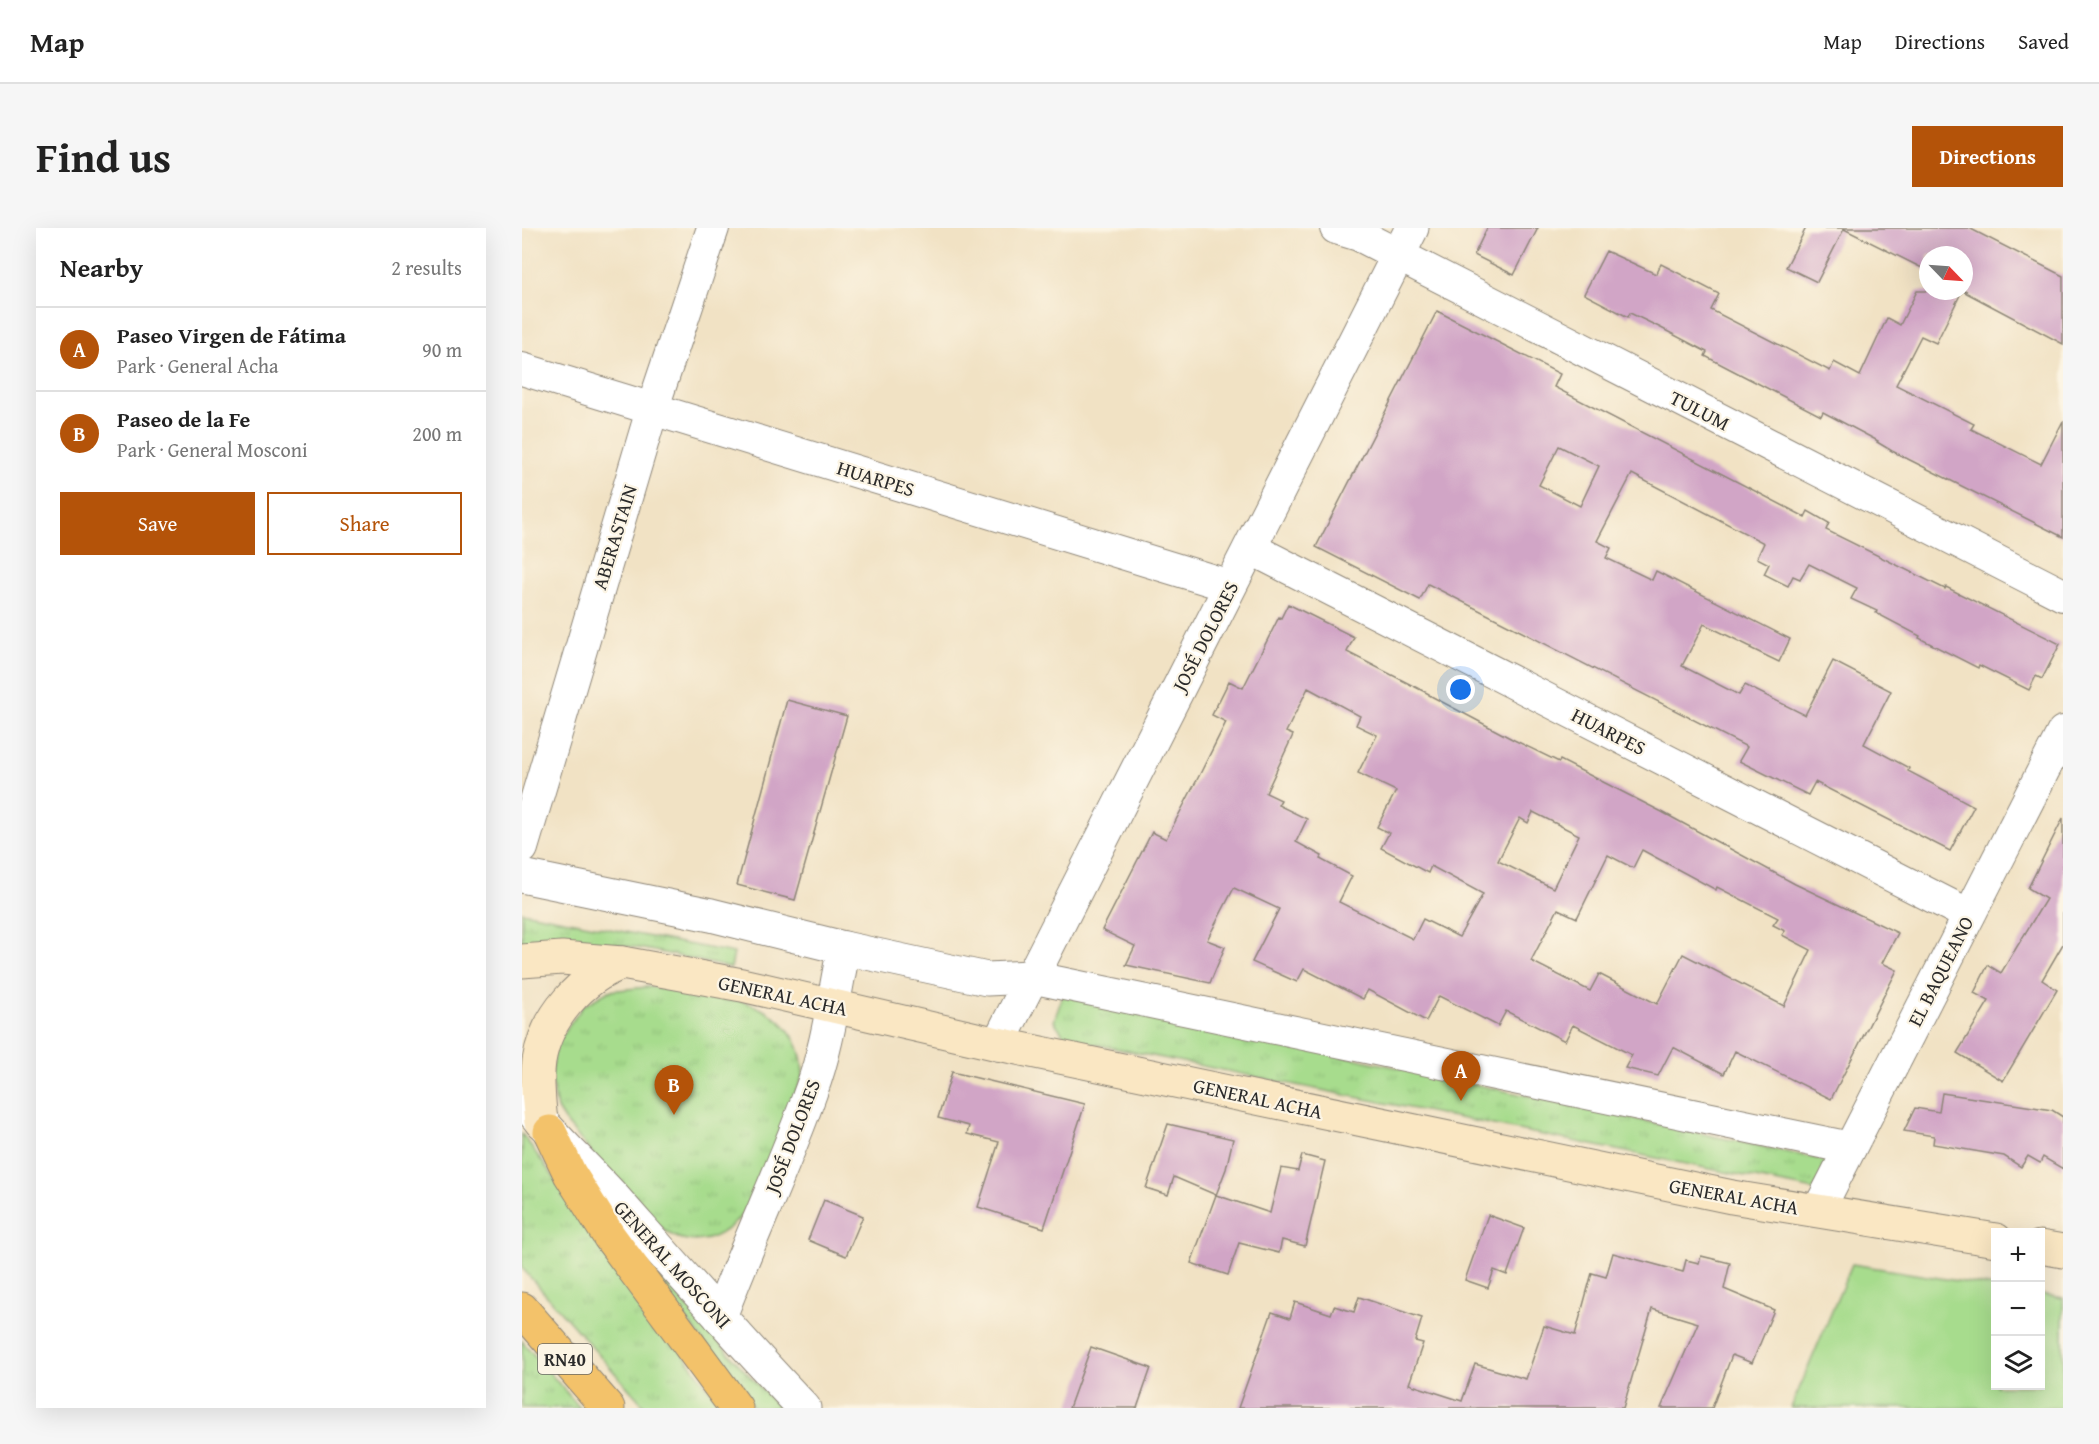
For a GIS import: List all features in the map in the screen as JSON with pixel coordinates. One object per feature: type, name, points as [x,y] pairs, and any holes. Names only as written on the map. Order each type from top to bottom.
[{"type":"highway","points":[[538,1118],[597,1218],[736,1408]]},
{"type":"highway","name":"RN40","points":[[522,1310],[608,1408]]},
{"type":"main road","name":"GENERAL ACHA","points":[[522,961],[562,958],[622,963],[742,985],[998,1044],[1732,1197],[1991,1239]]},
{"type":"main road","points":[[538,1118],[538,1064],[542,1043],[563,1005],[604,969],[622,963]]},
{"type":"main road","points":[[2045,1248],[2063,1251]]},
{"type":"street","name":"ABERASTAIN","points":[[522,848],[652,410],[713,228]]},
{"type":"street","name":"TULUM","points":[[1336,228],[1359,235],[1405,242],[2063,595]]},
{"type":"street","name":"JOSÉ DOLORES","points":[[998,1044],[1405,242]]},
{"type":"street","name":"HUARPES","points":[[522,369],[1230,586]]},
{"type":"street","name":"HUARPES","points":[[1250,548],[1969,915]]},
{"type":"street","name":"EL BAQUEANO","points":[[1818,1211],[2063,732]]},
{"type":"street","points":[[522,876],[711,915],[844,948],[987,979],[1031,977],[1850,1148]]},
{"type":"street","name":"JOSÉ DOLORES","points":[[720,1317],[812,1090],[844,948]]},
{"type":"street","name":"GENERAL MOSCONI","points":[[538,1118],[614,1198],[804,1408]]},
{"type":"green space","points":[[522,912],[734,953],[731,968],[628,946],[576,941],[522,943]]},
{"type":"green space","points":[[647,987],[723,996],[747,1003],[769,1013],[787,1028],[799,1048],[803,1075],[752,1201],[730,1227],[720,1234],[700,1241],[676,1237],[662,1228],[606,1170],[557,1109],[551,1077],[556,1044],[583,1006],[609,991]]},
{"type":"green space","points":[[1063,995],[1828,1161],[1814,1190],[1074,1040],[1063,1034],[1054,1021]]},
{"type":"green space","points":[[522,1134],[723,1408],[646,1408],[522,1268]]},
{"type":"green space","points":[[608,1216],[715,1338],[779,1408],[754,1408]]},
{"type":"green space","points":[[1852,1264],[1991,1286],[1991,1390],[2045,1390],[2045,1295],[2063,1298],[2063,1408],[1791,1408]]},
{"type":"green space","points":[[522,1341],[580,1408],[522,1408]]},
{"type":"building","points":[[1487,228],[1538,228],[1514,275],[1474,255]]},
{"type":"building","points":[[1806,228],[1969,228],[2063,276],[2063,344],[1973,296],[1973,246],[1919,246],[1919,266],[1844,229],[1817,282],[1786,267]]},
{"type":"building","points":[[1606,251],[1656,274],[1661,264],[1719,294],[1711,310],[1830,371],[1834,362],[1860,376],[1887,318],[1900,325],[1917,291],[1919,291],[1919,300],[1958,300],[1936,343],[1921,336],[1896,385],[1974,424],[1971,429],[2041,464],[2063,421],[2063,537],[1892,451],[1878,441],[1823,412],[1821,416],[1705,356],[1707,352],[1661,328],[1630,313],[1628,317],[1584,294]]},
{"type":"building","points":[[1437,311],[1560,374],[1554,387],[1805,517],[1808,511],[1829,523],[1826,530],[2060,644],[2042,679],[2036,676],[2029,690],[1979,665],[1978,668],[1919,638],[1920,636],[1876,613],[1877,611],[1851,599],[1857,588],[1809,564],[1800,579],[1793,576],[1788,586],[1764,574],[1769,564],[1757,558],[1764,543],[1632,474],[1597,541],[1611,548],[1606,558],[1652,580],[1656,571],[1790,639],[1779,662],[1704,624],[1682,666],[1739,695],[1745,685],[1805,715],[1833,661],[1891,691],[1864,744],[1909,768],[1908,771],[1974,806],[1950,851],[1815,782],[1808,795],[1739,761],[1747,747],[1428,584],[1420,600],[1316,547]],"holes":[[[1559,446],[1599,466],[1580,506],[1539,485]]]},
{"type":"building","points":[[1288,604],[1354,637],[1347,652],[1514,740],[1559,762],[1560,760],[1662,812],[1795,884],[1898,933],[1882,963],[1897,970],[1831,1099],[1735,1051],[1724,1074],[1673,1047],[1658,1076],[1625,1068],[1632,1055],[1573,1025],[1565,1041],[1506,1011],[1498,1026],[1439,996],[1426,1021],[1368,990],[1363,999],[1304,969],[1297,982],[1252,962],[1279,909],[1234,888],[1207,940],[1225,947],[1210,983],[1126,965],[1135,946],[1102,930],[1152,832],[1166,839],[1199,776],[1226,722],[1212,715],[1229,681],[1243,688],[1279,617],[1281,618]],"holes":[[[1308,688],[1360,716],[1356,725],[1377,735],[1358,773],[1396,791],[1377,827],[1389,833],[1381,848],[1428,873],[1431,866],[1483,894],[1459,937],[1423,919],[1413,939],[1339,902],[1352,876],[1320,859],[1322,856],[1296,842],[1307,819],[1278,805],[1281,800],[1266,793],[1293,735],[1286,732]],[[1533,812],[1579,835],[1553,888],[1498,861],[1520,818],[1528,823]],[[1642,850],[1716,890],[1717,887],[1778,918],[1773,925],[1785,931],[1782,935],[1811,950],[1784,1006],[1683,954],[1657,1004],[1599,974],[1590,991],[1531,961],[1558,909],[1577,918],[1608,855],[1633,868]]]},
{"type":"building","points":[[787,700],[847,716],[795,900],[737,885]]},
{"type":"building","points":[[2063,818],[2063,944],[2042,980],[2057,990],[2003,1081],[1957,1053],[1989,1001],[1974,993],[1988,965],[2001,973],[2046,899],[2028,888]]},
{"type":"building","points":[[952,1072],[1085,1104],[1044,1228],[978,1207],[999,1142],[967,1134],[969,1126],[938,1118]]},
{"type":"building","points":[[1942,1093],[2052,1110],[2063,1117],[2063,1169],[2043,1157],[2040,1163],[2028,1156],[2021,1167],[2004,1156],[1933,1144],[1934,1136],[1904,1131],[1915,1108],[1939,1112]]},
{"type":"building","points":[[1168,1124],[1233,1139],[1226,1169],[1216,1195],[1174,1177],[1168,1195],[1146,1188]]},
{"type":"building","points":[[1302,1155],[1325,1161],[1305,1246],[1282,1240],[1279,1253],[1239,1243],[1228,1275],[1191,1263],[1216,1195],[1270,1213],[1281,1168],[1298,1171]]},
{"type":"building","points":[[824,1200],[863,1216],[846,1256],[808,1240]]},
{"type":"building","points":[[1488,1215],[1524,1228],[1507,1275],[1494,1270],[1488,1288],[1465,1280]]},
{"type":"building","points":[[1613,1253],[1683,1272],[1686,1260],[1699,1263],[1701,1256],[1730,1263],[1724,1289],[1774,1310],[1752,1363],[1732,1355],[1712,1408],[1661,1408],[1698,1323],[1652,1309],[1623,1408],[1238,1408],[1272,1312],[1290,1318],[1295,1302],[1331,1314],[1334,1306],[1354,1312],[1359,1297],[1422,1318],[1415,1341],[1423,1343],[1409,1384],[1462,1401],[1475,1364],[1526,1379],[1544,1326],[1575,1335],[1592,1273],[1606,1277]]},
{"type":"building","points":[[1091,1347],[1151,1368],[1137,1408],[1069,1408]]},
{"type":"place","name":"Paseo Virgen de Fátima","points":[[1461,1101]]},
{"type":"place","name":"Paseo de la Fe","points":[[674,1115]]}]
